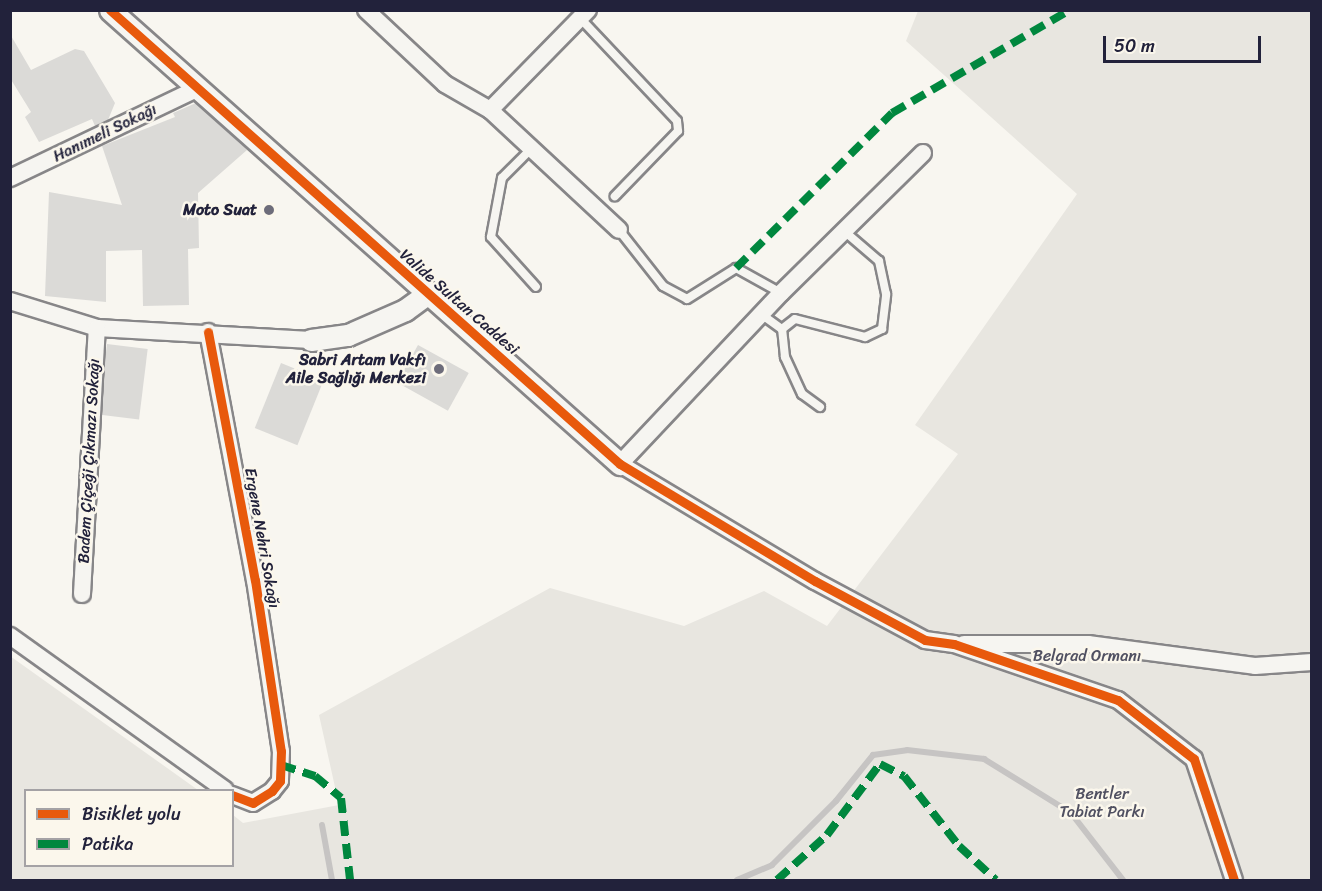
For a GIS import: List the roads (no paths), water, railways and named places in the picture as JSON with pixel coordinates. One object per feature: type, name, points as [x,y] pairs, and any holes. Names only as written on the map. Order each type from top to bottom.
[{"type":"street","name":"Valide Sultan Caddesi","points":[[110,10],[620,464],[815,581],[925,640],[954,644]]},
{"type":"street","points":[[366,10],[445,84],[490,110],[619,230]]},
{"type":"street","points":[[490,110],[584,14]]},
{"type":"street","name":"Hanımeli Sokağı","points":[[10,178],[199,88]]},
{"type":"street","points":[[620,464],[761,314],[923,153]]},
{"type":"street","points":[[10,301],[97,328],[208,332],[311,340],[348,335],[405,310],[427,294]]},
{"type":"street","name":"Badem Çiçeği Çıkmazı Sokağı","points":[[82,594],[97,328]]},
{"type":"street","name":"Ergene Nehri Sokağı","points":[[208,332],[255,579],[281,751],[280,781],[272,791],[253,803],[234,796]]},
{"type":"street","points":[[10,636],[224,789]]},
{"type":"street","points":[[954,644],[1088,644],[1255,666],[1311,662]]},
{"type":"street","points":[[954,644],[1118,700],[1194,759],[1234,880]]},
{"type":"lane","points":[[584,14],[677,121],[678,131],[615,196]]},
{"type":"lane","points":[[532,148],[502,178],[491,237],[536,287]]},
{"type":"lane","points":[[619,230],[663,286],[687,299],[736,268],[782,293]]},
{"type":"lane","points":[[782,329],[795,319],[865,337],[882,329],[886,294],[879,261],[844,231]]},
{"type":"lane","points":[[761,314],[782,329],[785,357],[802,394],[820,407]]},
{"type":"waterway","points":[[737,880],[772,865],[836,801],[873,755],[907,750],[984,759],[1071,813],[1123,880]]},
{"type":"waterway","points":[[322,825],[332,880]]},
{"type":"place","name":"Moto Suat","points":[[269,210]]},
{"type":"place","name":"Sabri Artam Vakfı Aile Sağlığı Merkezi","points":[[439,369]]},
{"type":"park label","name":"Belgrad Ormanı","points":[[1087,656]]},
{"type":"park label","name":"Bentler Tabiat Parkı","points":[[1102,803]]}]
